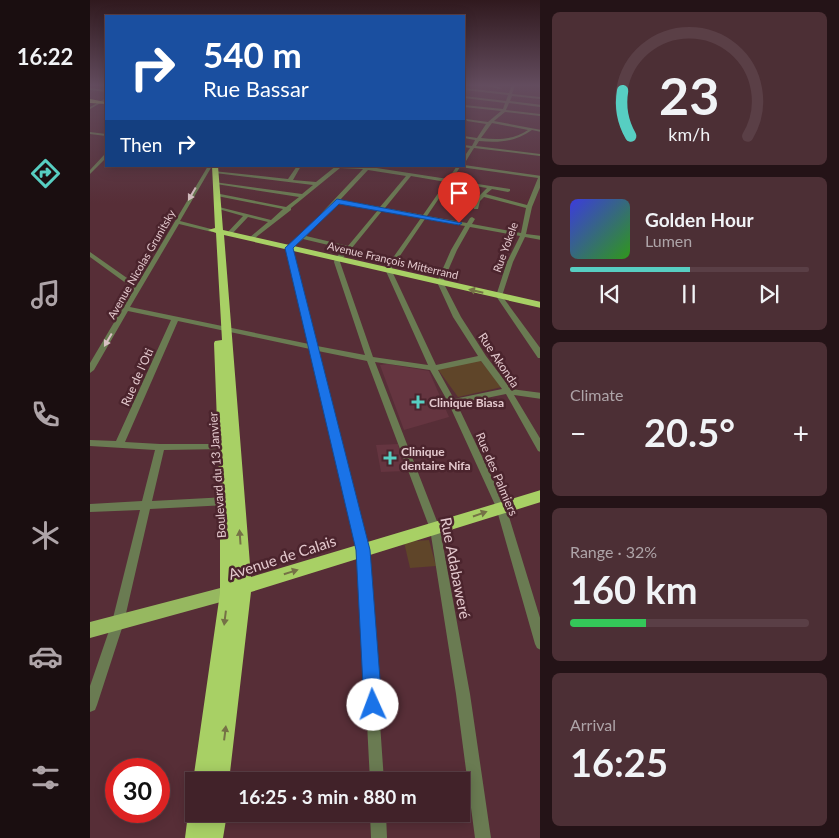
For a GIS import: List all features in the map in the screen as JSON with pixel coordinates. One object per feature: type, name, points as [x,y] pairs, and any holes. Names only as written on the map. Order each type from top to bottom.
[{"type":"highway","name":"Boulevard du 13 Janvier","points":[[204,772],[228,593],[220,232],[214,178]]},
{"type":"highway","name":"Boulevard du 13 Janvier","points":[[214,178],[220,232]]},
{"type":"highway","name":"Avenue François Mitterrand","points":[[220,232],[540,305]]},
{"type":"highway","name":"Boulevard du 13 Janvier","points":[[220,772],[239,611],[244,586],[230,372],[221,327]]},
{"type":"highway","name":"Avenue de Calais","points":[[228,593],[244,586],[540,496]]},
{"type":"highway","points":[[196,838],[198,822]]},
{"type":"highway","points":[[212,838],[215,822]]},
{"type":"main road","name":"Avenue de Calais","points":[[90,630],[228,593]]},
{"type":"street","points":[[465,159],[488,124]]},
{"type":"street","points":[[503,124],[540,130]]},
{"type":"street","points":[[465,137],[492,142],[508,141],[521,137],[531,129]]},
{"type":"street","points":[[90,133],[105,134]]},
{"type":"street","points":[[465,146],[540,155]]},
{"type":"street","points":[[90,167],[105,152]]},
{"type":"street","points":[[90,173],[105,157]]},
{"type":"street","points":[[290,180],[298,167]]},
{"type":"street","points":[[251,239],[338,167]]},
{"type":"street","points":[[375,772],[363,550],[289,248],[302,237],[368,167],[508,190]]},
{"type":"street","points":[[388,270],[458,167]]},
{"type":"street","points":[[465,167],[540,177]]},
{"type":"street","points":[[337,258],[349,248],[409,175]]},
{"type":"street","name":"Rue Yokele","points":[[499,296],[510,262],[523,235],[529,206],[537,193],[540,177]]},
{"type":"street","points":[[214,178],[290,180],[318,184]]},
{"type":"street","points":[[214,178],[304,196]]},
{"type":"street","points":[[214,178],[289,209]]},
{"type":"street","points":[[214,178],[246,216],[273,222]]},
{"type":"street","name":"Avenue Nicolas Grunitsky","points":[[90,370],[176,222],[214,178]]},
{"type":"street","points":[[476,208],[478,201],[486,195],[491,187]]},
{"type":"street","points":[[486,195],[529,206]]},
{"type":"street","points":[[337,201],[424,217],[471,222],[540,238]]},
{"type":"street","points":[[176,222],[220,232],[246,216]]},
{"type":"street","points":[[440,282],[454,250],[471,222]]},
{"type":"street","points":[[302,237],[349,248]]},
{"type":"street","points":[[90,254],[137,288]]},
{"type":"street","name":"Rue Adabaweré","points":[[337,258],[336,262],[370,359],[435,529],[463,694],[483,838]]},
{"type":"street","name":"Rue des Palmiers","points":[[388,270],[500,507],[540,644]]},
{"type":"street","name":"Rue Akonda","points":[[440,282],[457,316],[483,358],[508,392],[540,449]]},
{"type":"street","points":[[499,296],[540,356]]},
{"type":"street","points":[[125,308],[314,348],[418,367],[433,368],[483,358]]},
{"type":"street","name":"Rue de l'Oti","points":[[119,445],[176,318]]},
{"type":"street","points":[[452,402],[508,392],[540,396]]},
{"type":"street","points":[[90,443],[160,447],[224,446]]},
{"type":"street","points":[[90,705],[118,622],[160,447]]},
{"type":"street","points":[[90,508],[227,501]]},
{"type":"street","points":[[378,822],[379,838]]},
{"type":"shaded area","points":[[479,359],[502,387],[458,397],[437,368]]},
{"type":"shaded area","name":"Clinique Biasa","points":[[388,364],[429,371],[449,417],[404,430],[380,365]]},
{"type":"shaded area","name":"Clinique dentaire Nifa","points":[[398,444],[404,471],[381,472],[376,445]]},
{"type":"shaded area","points":[[429,540],[436,566],[410,568],[404,542]]},
{"type":"place","name":"Clinique Biasa","points":[[418,402]]},
{"type":"place","name":"Clinique dentaire Nifa","points":[[390,458]]},
{"type":"route","points":[[373,705],[363,550],[289,248],[337,201],[459,223]]}]
